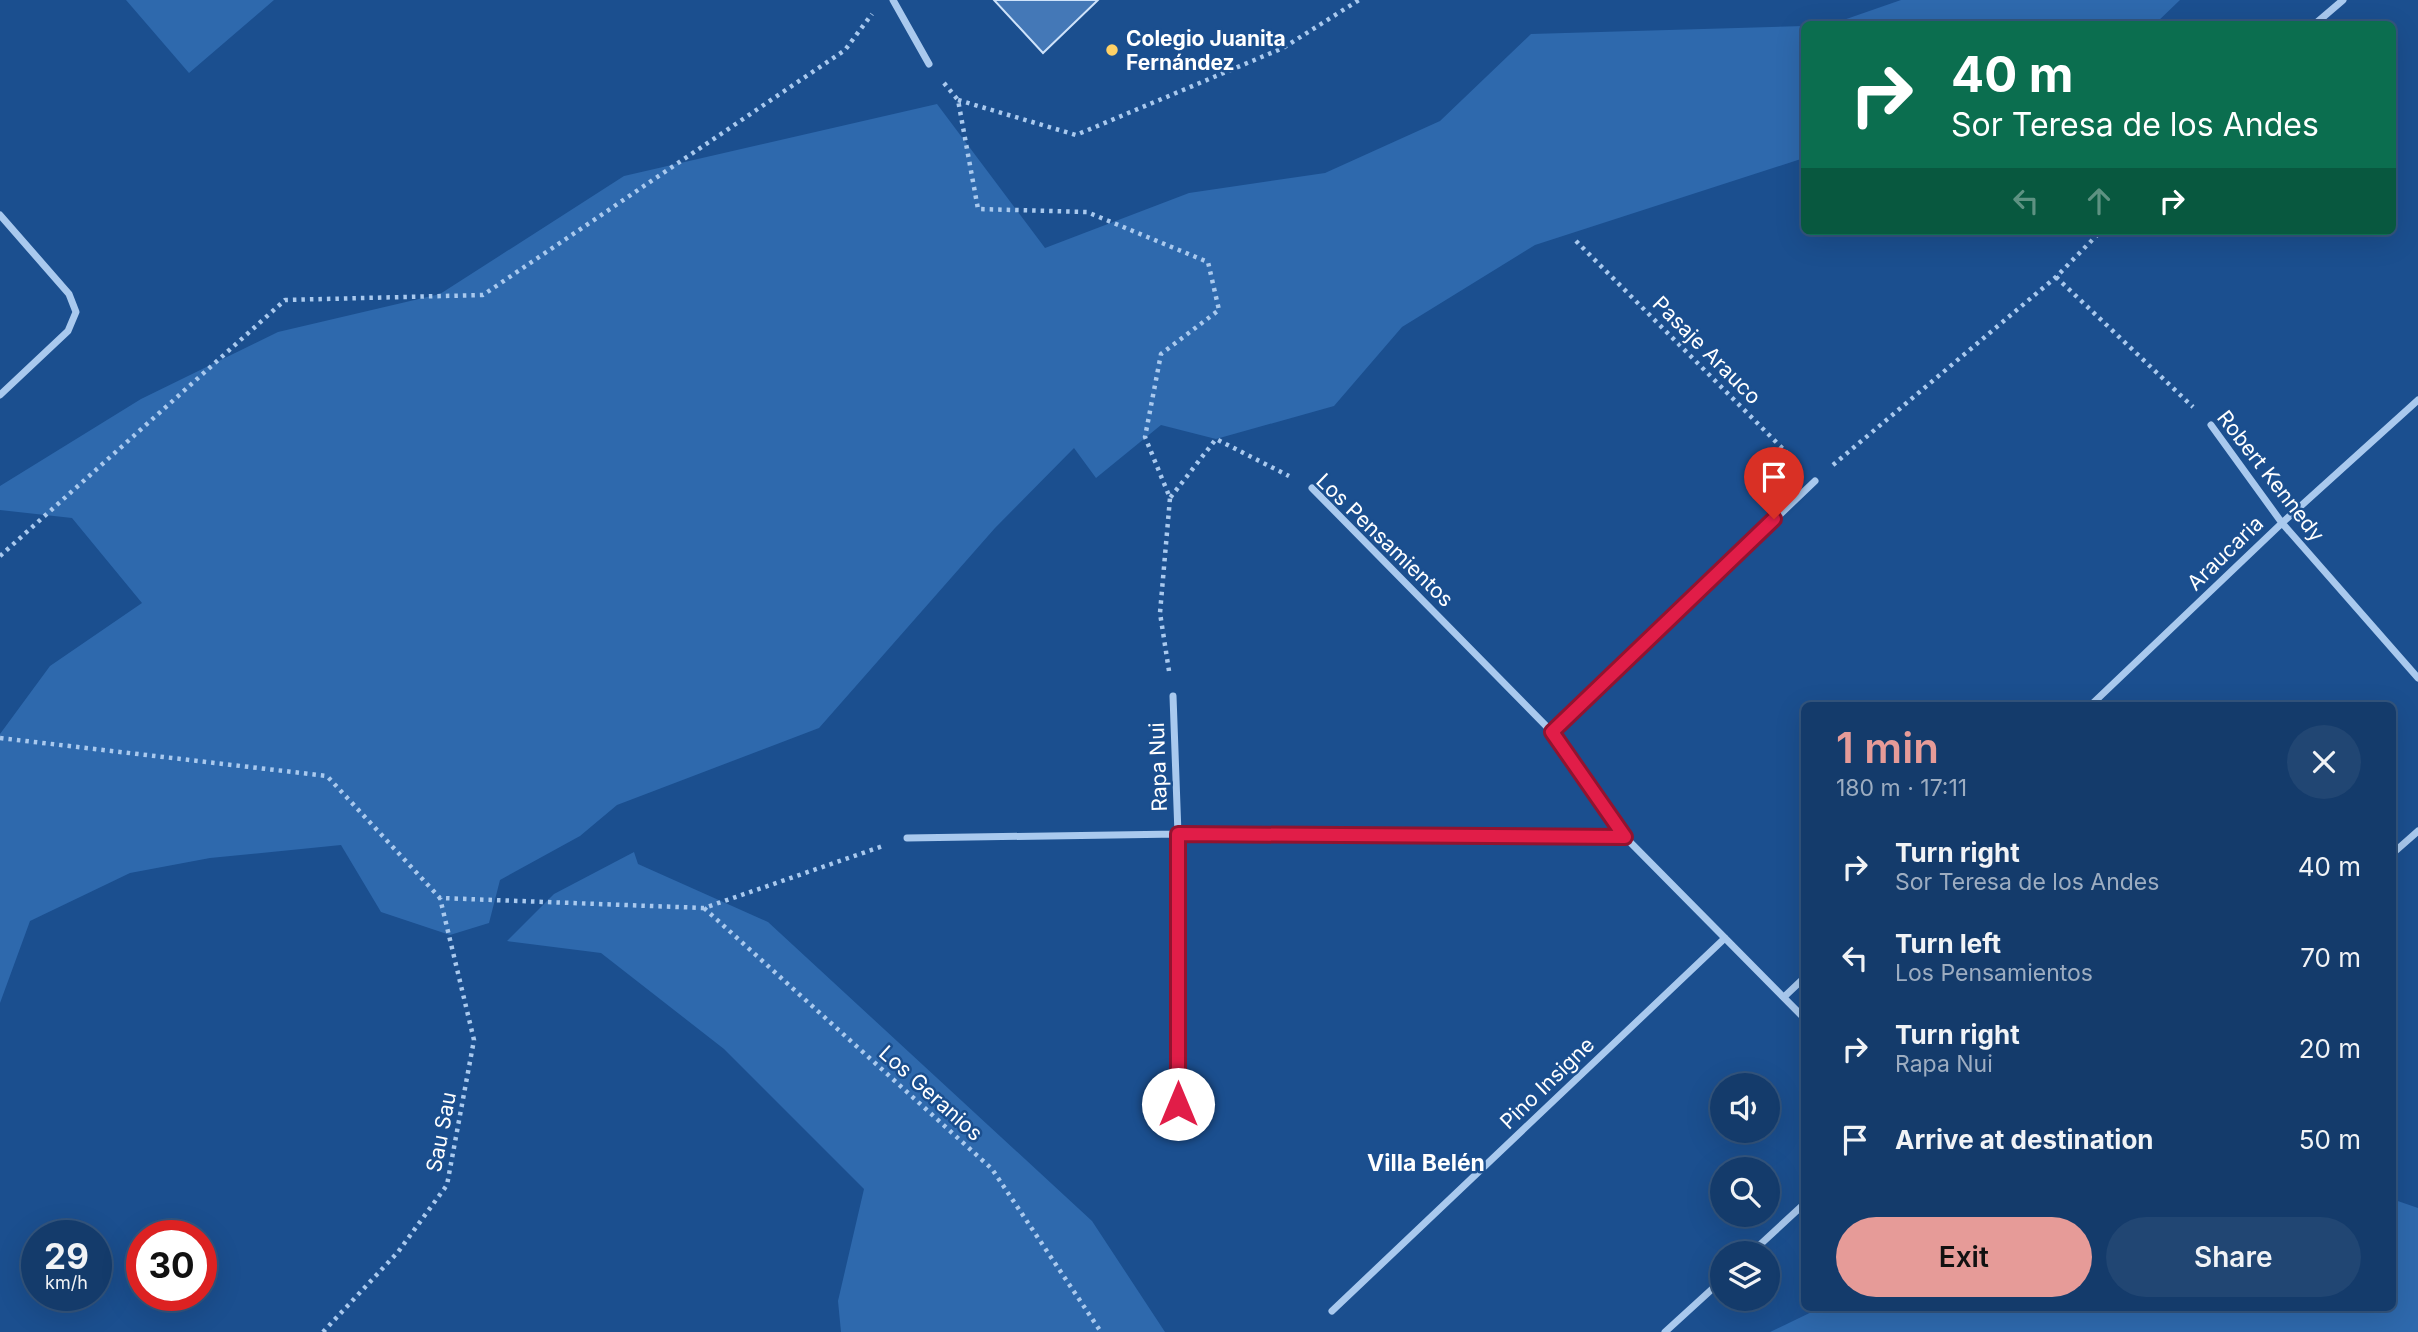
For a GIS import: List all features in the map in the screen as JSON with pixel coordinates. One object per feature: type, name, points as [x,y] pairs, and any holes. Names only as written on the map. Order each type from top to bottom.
[{"type":"street","points":[[893,0],[929,64]]},
{"type":"street","points":[[2318,21],[2343,0]]},
{"type":"street","points":[[0,215],[69,294],[76,312],[68,331],[0,395]]},
{"type":"street","name":"Araucaria","points":[[2094,702],[2282,523],[2418,400]]},
{"type":"street","name":"Robert Kennedy","points":[[2211,425],[2282,523],[2418,678]]},
{"type":"street","points":[[1552,732],[1815,481]]},
{"type":"street","name":"Los Pensamientos","points":[[1312,488],[1552,732],[1625,837],[1801,1015]]},
{"type":"street","name":"Rapa Nui","points":[[1173,696],[1178,834],[1178,1131]]},
{"type":"street","points":[[2396,850],[2418,831]]},
{"type":"street","points":[[907,838],[1178,834],[1625,837]]},
{"type":"street","name":"Pino Insigne","points":[[1332,1311],[1725,939]]},
{"type":"street","points":[[1784,997],[1801,981]]},
{"type":"street","points":[[1764,1241],[1801,1207]]},
{"type":"street","points":[[1665,1332],[1710,1291]]},
{"type":"path","points":[[958,100],[1076,135],[1283,48],[1359,0]]},
{"type":"path","points":[[0,556],[285,300],[483,295],[845,50],[875,10]]},
{"type":"path","points":[[929,64],[958,100],[978,209],[1087,212],[1208,262],[1219,310],[1161,354],[1144,437],[1170,498],[1160,613],[1173,696]]},
{"type":"path","points":[[1815,481],[2056,277],[2097,235]]},
{"type":"path","name":"Pasaje Arauco","points":[[1576,241],[1815,481]]},
{"type":"path","name":"Robert Kennedy","points":[[2056,277],[2211,425]]},
{"type":"path","name":"Los Pensamientos","points":[[1170,498],[1216,439],[1312,488]]},
{"type":"path","points":[[0,738],[327,776],[440,898],[704,908],[907,838]]},
{"type":"path","name":"Sau Sau","points":[[323,1332],[398,1252],[447,1185],[474,1040],[440,898]]},
{"type":"path","name":"Los Geranios","points":[[704,908],[992,1169],[1101,1332]]},
{"type":"shaded area","points":[[126,0],[274,0],[189,73]]},
{"type":"shaded area","points":[[1901,0],[2180,0],[2158,21],[1841,21]]},
{"type":"shaded area","points":[[1801,26],[1801,159],[1535,245],[1402,327],[1334,406],[1216,439],[1161,425],[1096,478],[1074,448],[995,528],[819,728],[617,805],[580,836],[500,880],[489,923],[450,935],[381,912],[341,845],[210,858],[130,873],[30,921],[0,1003],[0,734],[50,666],[142,603],[72,518],[0,510],[0,486],[141,399],[278,332],[440,294],[624,176],[937,104],[1045,248],[1189,193],[1325,173],[1440,121],[1531,34]]},
{"type":"shaded area","points":[[634,852],[638,864],[768,922],[1092,1221],[1165,1332],[841,1332],[838,1301],[864,1189],[724,1049],[601,953],[507,941],[554,894]]},
{"type":"shaded area","points":[[2396,1200],[2418,1208],[2418,1332],[1770,1332],[1814,1311],[2396,1311]]},
{"type":"building","points":[[994,0],[1098,0],[1043,53]]},
{"type":"place","name":"Colegio Juanita Fernández","points":[[1112,50]]},
{"type":"district","name":"Villa Belén","points":[[1426,1163]]},
{"type":"route","points":[[1178,1104],[1178,834],[1625,837],[1552,732],[1774,519]]}]
